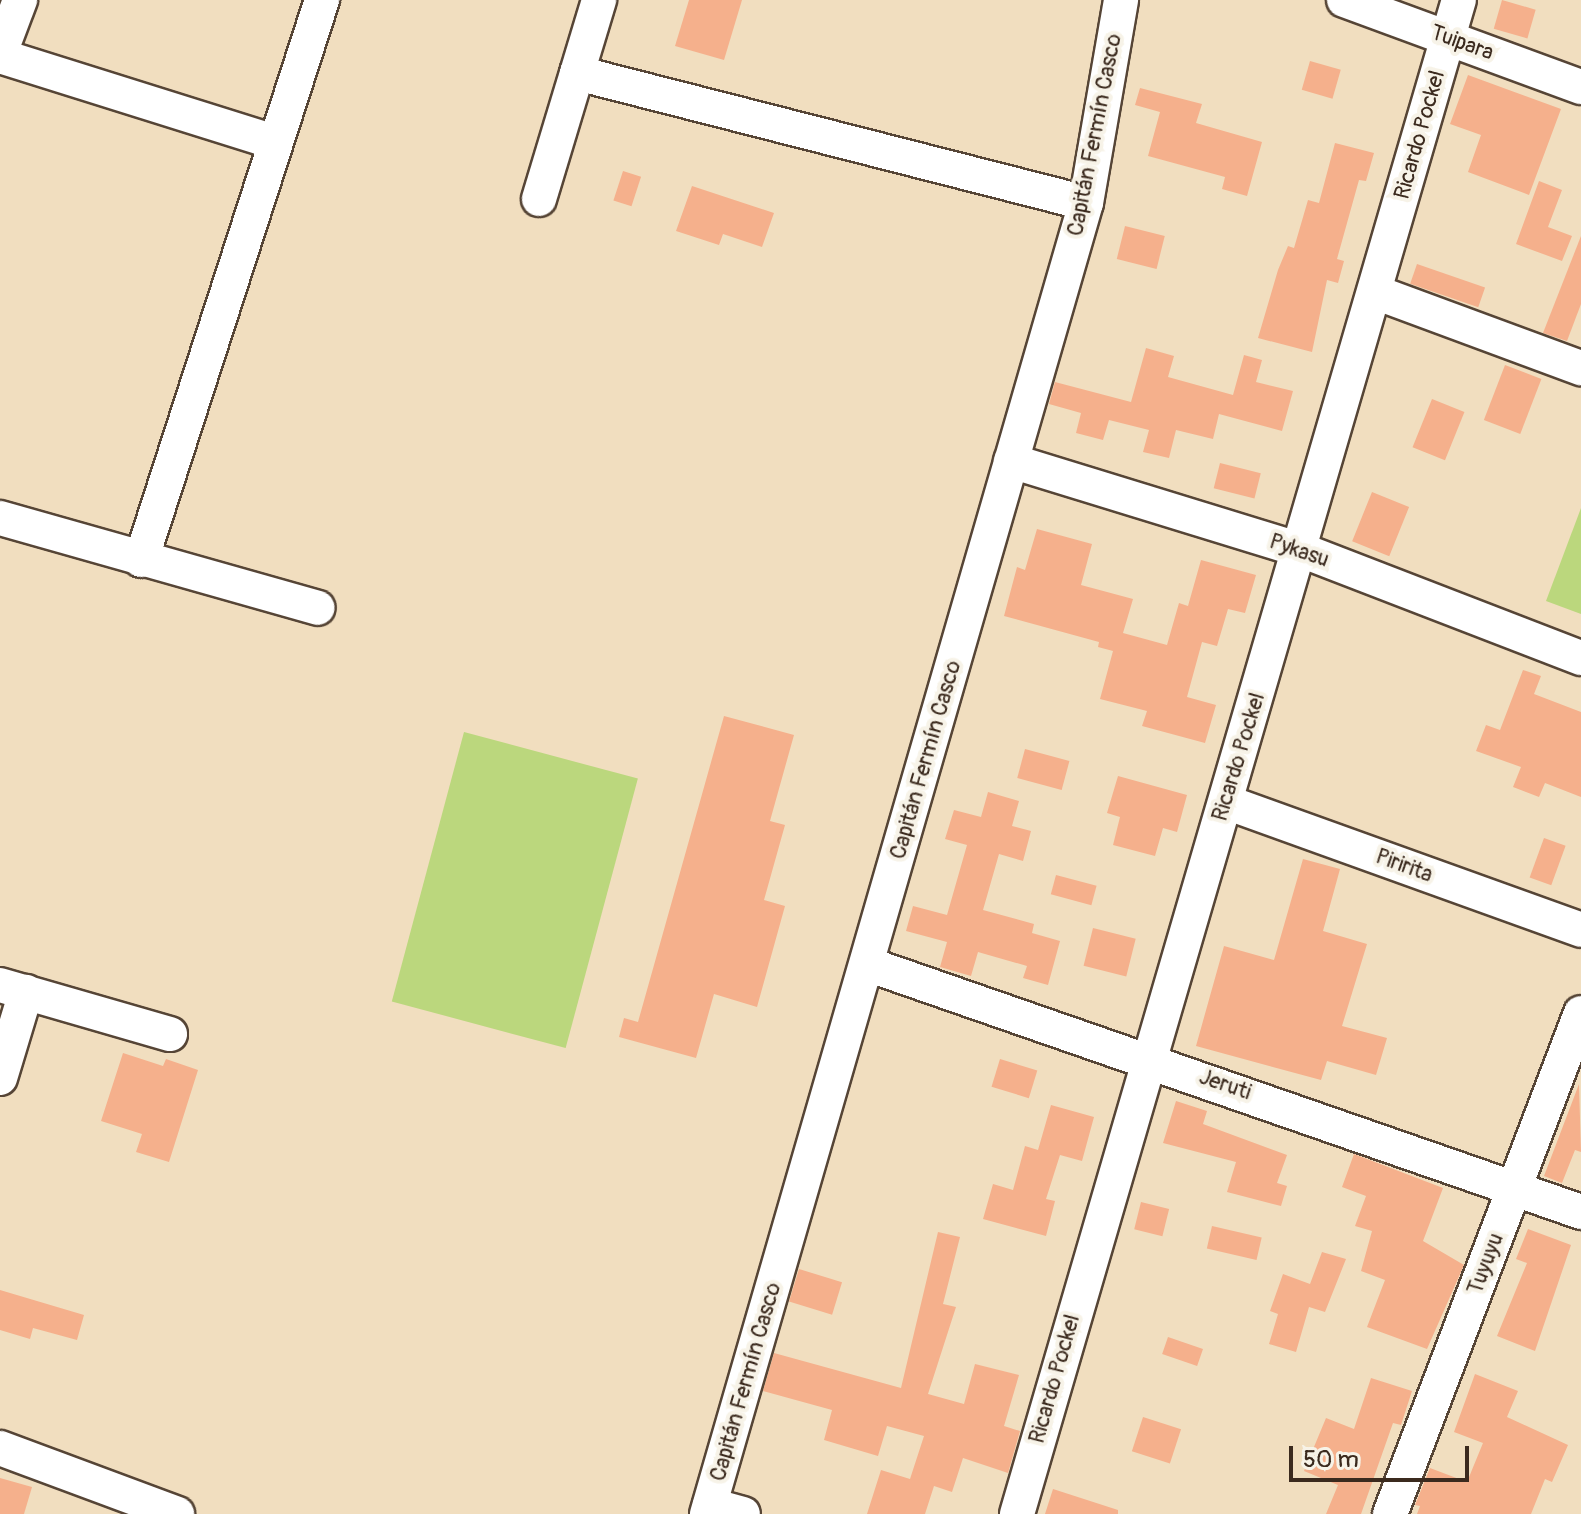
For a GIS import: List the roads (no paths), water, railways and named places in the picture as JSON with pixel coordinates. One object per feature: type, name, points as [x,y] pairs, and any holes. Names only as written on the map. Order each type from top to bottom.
[{"type":"street","points":[[20,0],[0,55],[275,142]]},
{"type":"street","points":[[141,560],[322,0]]},
{"type":"street","points":[[539,199],[599,0]]},
{"type":"street","name":"Capitán Fermín Casco","points":[[708,1509],[1086,203],[1121,0]]},
{"type":"street","name":"Tuipara","points":[[1344,0],[1581,87]]},
{"type":"street","name":"Ricardo Pockel","points":[[1017,1514],[1147,1058],[1301,550],[1459,0]]},
{"type":"street","points":[[577,73],[1086,203]]},
{"type":"street","points":[[1375,292],[1581,368]]},
{"type":"street","name":"Pykasu","points":[[1011,461],[1301,550],[1581,658]]},
{"type":"street","points":[[0,518],[318,608]]},
{"type":"street","name":"Piririta","points":[[1226,802],[1581,930]]},
{"type":"street","name":"Jeruti","points":[[867,964],[1516,1186],[1581,1212]]},
{"type":"street","points":[[0,1078],[13,988],[170,1034]]},
{"type":"street","name":"Tuyuyu","points":[[1390,1514],[1581,1013]]},
{"type":"street","points":[[0,1448],[169,1513]]},
{"type":"street","points":[[708,1509],[743,1514]]}]
